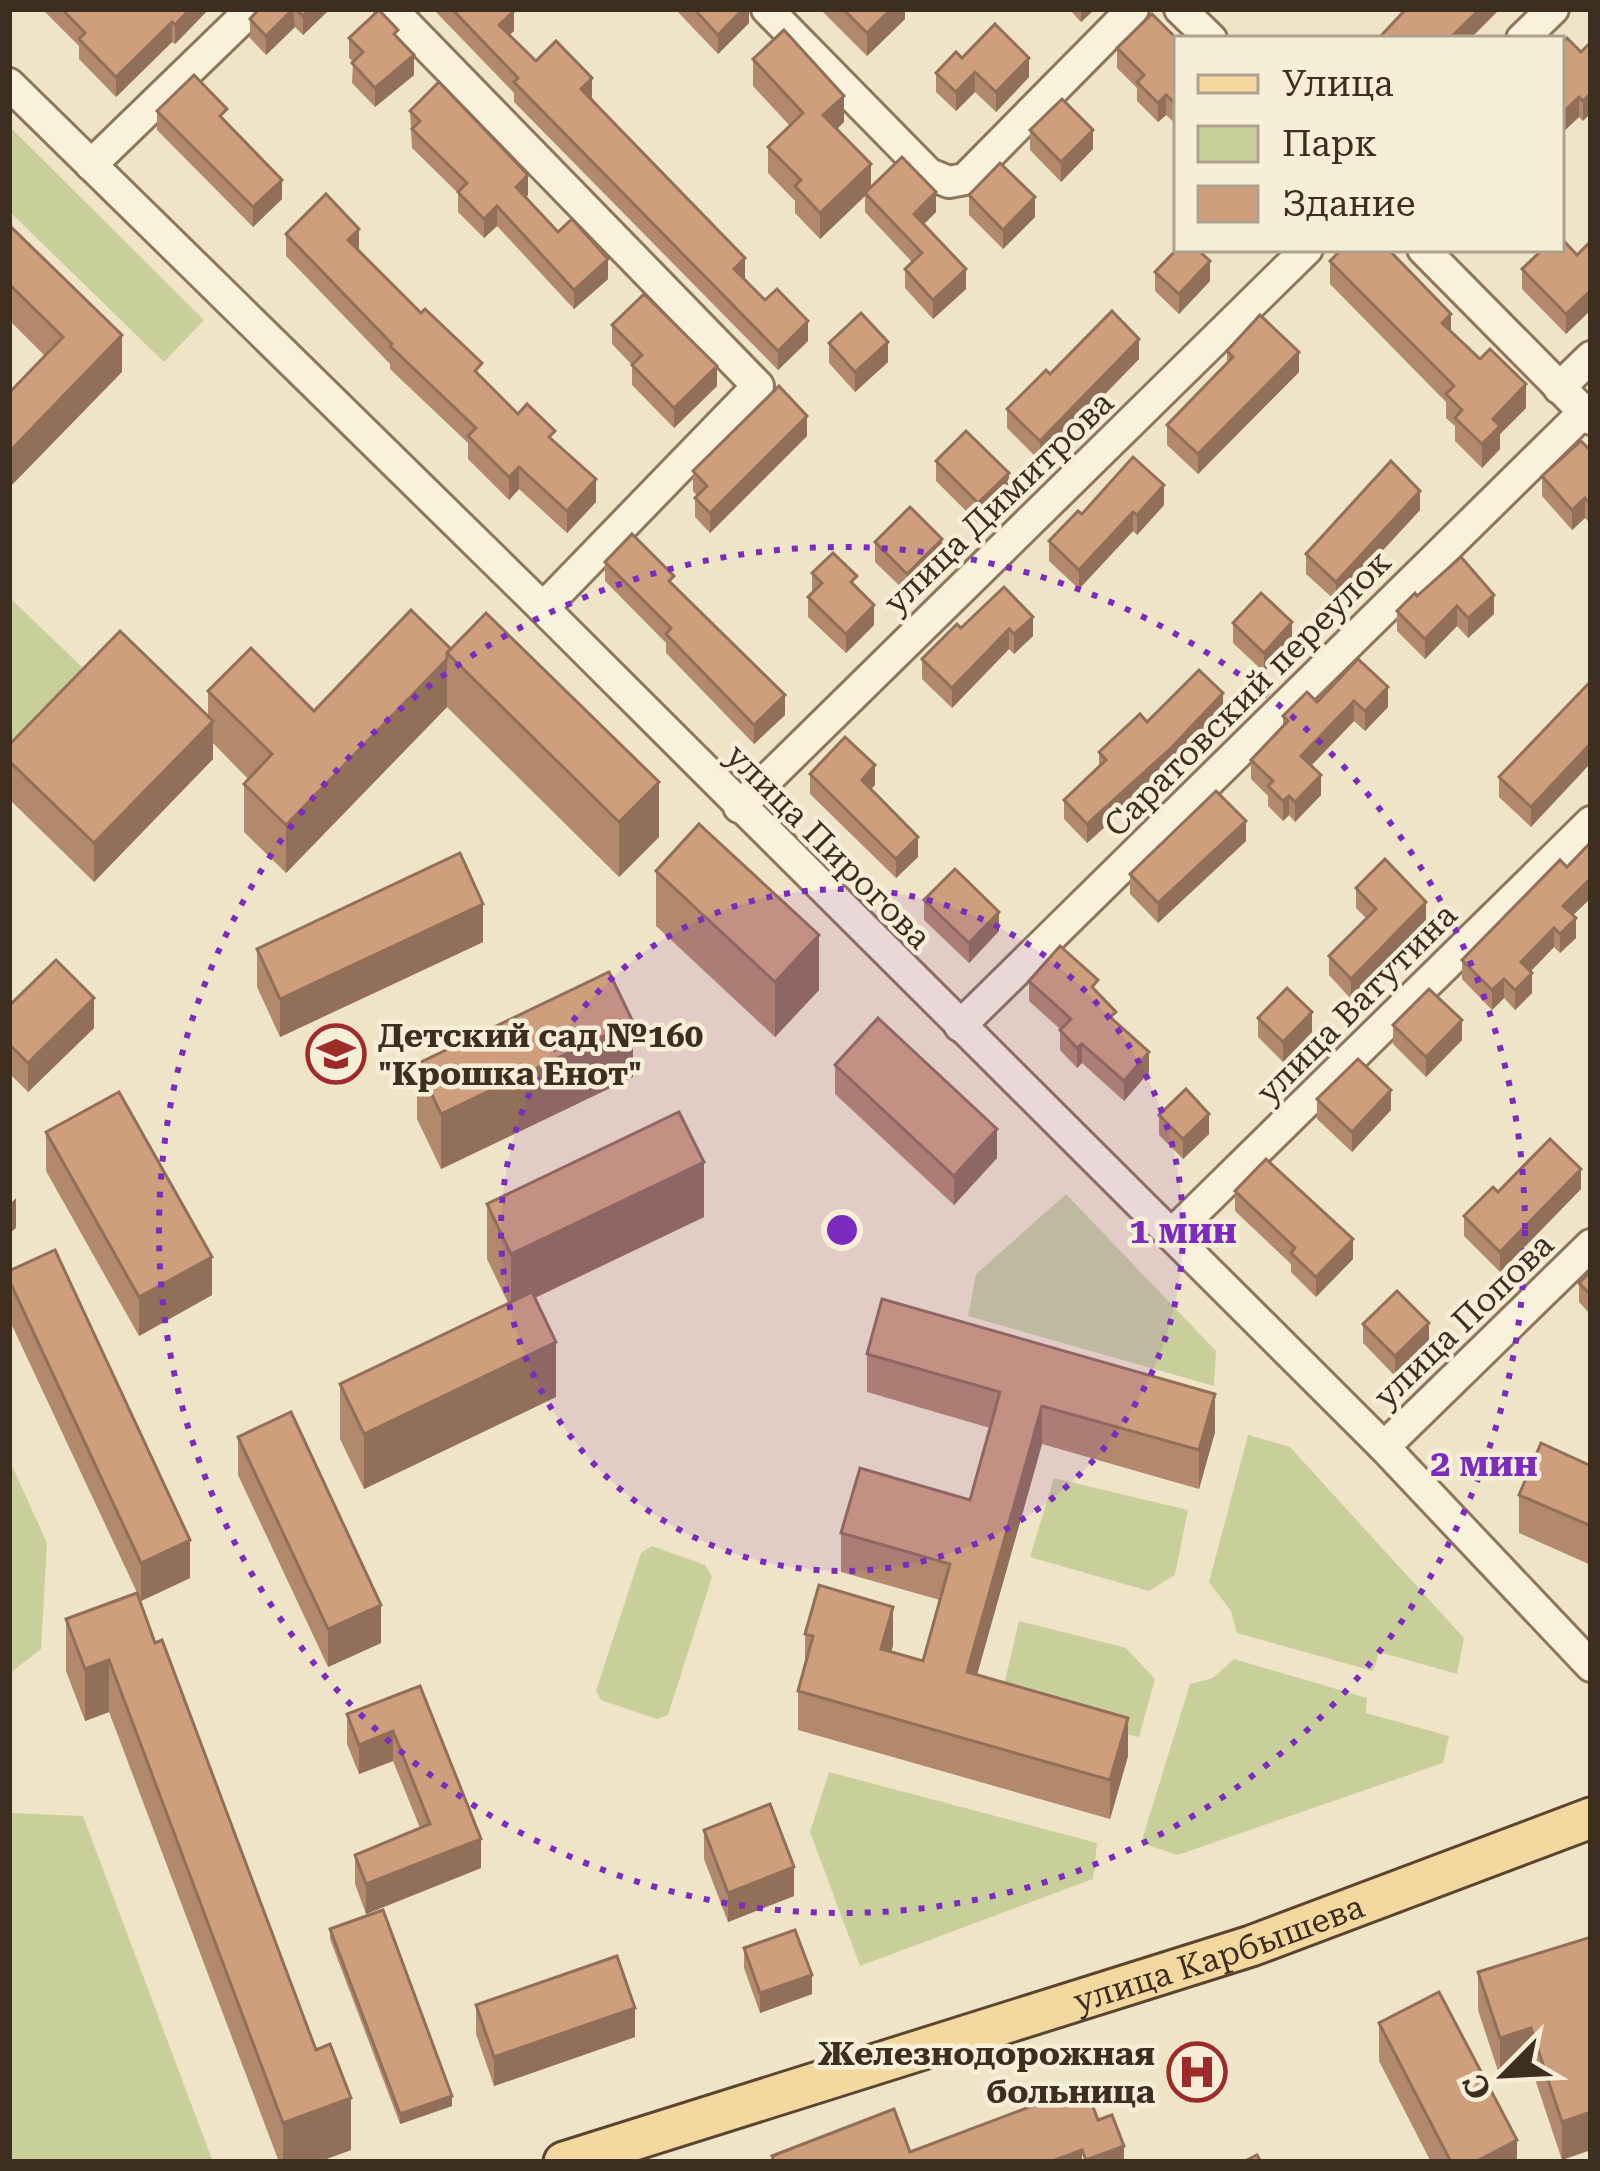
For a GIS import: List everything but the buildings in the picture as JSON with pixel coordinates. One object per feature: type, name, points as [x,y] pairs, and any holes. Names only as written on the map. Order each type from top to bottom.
[{"type":"main road","name":"улица Карбышева","points":[[565,2162],[1251,1946],[1591,1818]]},
{"type":"street","points":[[91,165],[252,9]]},
{"type":"street","points":[[391,9],[758,386],[543,608]]},
{"type":"street","points":[[767,9],[929,173],[949,182],[965,179],[1133,9]]},
{"type":"street","points":[[1180,9],[1208,36]]},
{"type":"street","points":[[1525,36],[1553,9]]},
{"type":"street","name":"улица Пирогова","points":[[9,84],[543,608],[1384,1447],[1591,1666]]},
{"type":"street","name":"улица Димитрова","points":[[739,807],[1304,252]]},
{"type":"street","points":[[1426,252],[1588,415]]},
{"type":"street","points":[[1559,388],[1591,357]]},
{"type":"street","name":"Саратовский переулок","points":[[960,1026],[1588,415]]},
{"type":"street","name":"улица Ватутина","points":[[1171,1235],[1591,821]]},
{"type":"street","name":"улица Попова","points":[[1384,1447],[1591,1245]]},
{"type":"green space","points":[[9,126],[204,320],[164,362],[9,211]]},
{"type":"green space","points":[[9,597],[85,670],[9,754]]},
{"type":"green space","points":[[1066,1194],[1216,1351],[1214,1386],[968,1316],[976,1274]]},
{"type":"green space","points":[[1248,1435],[1290,1447],[1464,1638],[1457,1674],[1379,1652],[1373,1671],[1237,1633],[1231,1611],[1209,1582]]},
{"type":"green space","points":[[9,1459],[47,1543],[41,1649],[9,1674]]},
{"type":"green space","points":[[1054,1478],[1188,1510],[1175,1575],[1149,1591],[1030,1557]]},
{"type":"green space","points":[[652,1546],[705,1565],[712,1577],[668,1715],[657,1719],[601,1700],[596,1691],[641,1553]]},
{"type":"green space","points":[[1019,1621],[1126,1648],[1155,1679],[1139,1737],[1000,1702]]},
{"type":"green space","points":[[1234,1659],[1367,1698],[1366,1713],[1449,1736],[1443,1763],[1178,1855],[1141,1843],[1190,1684],[1213,1678]]},
{"type":"green space","points":[[829,1772],[1097,1843],[1093,1879],[860,1966],[810,1832]]},
{"type":"green space","points":[[9,1813],[83,1816],[213,2162],[14,2162],[9,2147]]},
{"type":"place","name":"Детский сад №160 \"Крошка Енот\"","points":[[336,1054]]},
{"type":"place","name":"Железнодорожная больница","points":[[1197,2072]]}]
